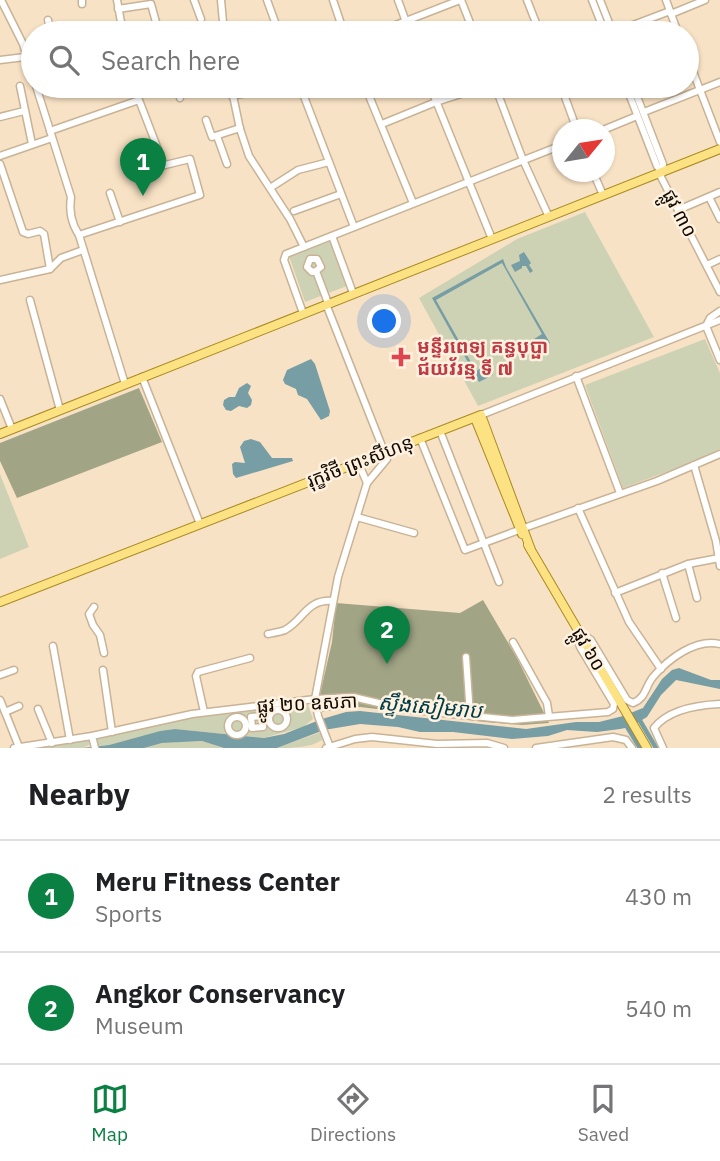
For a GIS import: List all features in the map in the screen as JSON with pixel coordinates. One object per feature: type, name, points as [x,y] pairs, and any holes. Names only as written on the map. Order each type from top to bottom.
[{"type":"main road","points":[[0,434],[719,150]]},
{"type":"main road","name":"រុក្ខវិថី ព្រះសីហនុ","points":[[0,602],[478,416]]},
{"type":"main road","name":"ផ្លូវ ៦០","points":[[478,416],[531,550],[647,748]]},
{"type":"street","points":[[1,0],[21,40]]},
{"type":"street","points":[[117,0],[120,21]]},
{"type":"street","points":[[194,0],[201,19]]},
{"type":"street","points":[[221,0],[223,21]]},
{"type":"street","points":[[267,0],[275,21]]},
{"type":"street","points":[[333,0],[340,21]]},
{"type":"street","points":[[398,0],[406,21]]},
{"type":"street","points":[[408,21],[461,0],[469,21]]},
{"type":"street","points":[[527,0],[535,21]]},
{"type":"street","points":[[592,0],[600,21]]},
{"type":"street","points":[[600,0],[608,21]]},
{"type":"street","points":[[666,0],[673,21]]},
{"type":"street","points":[[645,21],[705,0]]},
{"type":"street","points":[[118,9],[151,4],[156,21]]},
{"type":"street","points":[[0,60],[21,57]]},
{"type":"street","points":[[719,150],[700,90],[720,82]]},
{"type":"street","points":[[20,86],[21,92]]},
{"type":"street","points":[[22,98],[32,144]]},
{"type":"street","points":[[40,98],[71,197],[69,209],[125,384]]},
{"type":"street","points":[[232,98],[254,166],[290,219],[304,247]]},
{"type":"street","points":[[305,98],[354,227]]},
{"type":"street","points":[[370,98],[413,203]]},
{"type":"street","points":[[434,98],[492,239]]},
{"type":"street","points":[[382,124],[448,98]]},
{"type":"street","points":[[500,98],[549,218]]},
{"type":"street","points":[[565,98],[573,119]]},
{"type":"street","name":"ផ្លូវ ៣០","points":[[632,98],[640,114]]},
{"type":"street","name":"ផ្លូវ ៣០","points":[[636,98],[657,166],[662,172],[661,177],[720,292]]},
{"type":"street","points":[[615,125],[680,98]]},
{"type":"street","points":[[0,156],[139,100],[163,166],[190,159],[200,195],[79,235]]},
{"type":"street","points":[[0,117],[24,111]]},
{"type":"street","points":[[206,120],[210,135],[217,136],[240,128]]},
{"type":"street","points":[[217,136],[227,164]]},
{"type":"street","points":[[303,313],[284,260],[286,254],[552,149]]},
{"type":"street","points":[[270,188],[298,170],[329,162]]},
{"type":"street","points":[[0,164],[23,232],[28,234],[40,231],[44,234],[50,269]]},
{"type":"street","points":[[597,182],[603,195]]},
{"type":"street","points":[[678,210],[720,192]]},
{"type":"street","points":[[110,193],[120,222]]},
{"type":"street","points":[[295,211],[341,194]]},
{"type":"street","points":[[709,197],[720,219]]},
{"type":"street","points":[[332,236],[353,293]]},
{"type":"street","points":[[0,280],[50,269],[61,258],[83,250]]},
{"type":"street","points":[[707,265],[720,259]]},
{"type":"street","points":[[316,271],[387,459],[367,483],[333,601],[315,699],[328,747],[372,737],[405,743],[450,746],[487,743],[504,748]]},
{"type":"street","points":[[30,300],[60,410]]},
{"type":"street","points":[[720,311],[710,318],[706,326],[720,360]]},
{"type":"street","name":"រុក្ខវិថី ព្រះសីហនុ","points":[[478,416],[720,320]]},
{"type":"street","points":[[576,376],[620,494]]},
{"type":"street","points":[[142,377],[200,524]]},
{"type":"street","points":[[0,399],[12,429]]},
{"type":"street","points":[[440,431],[499,582]]},
{"type":"street","points":[[420,439],[466,550],[720,454]]},
{"type":"street","points":[[358,462],[367,483]]},
{"type":"street","points":[[615,593],[688,564],[720,562],[719,546],[694,466]]},
{"type":"street","points":[[578,508],[636,634],[661,669]]},
{"type":"street","points":[[357,517],[414,533]]},
{"type":"street","points":[[688,564],[697,598]]},
{"type":"street","points":[[662,573],[676,618]]},
{"type":"street","points":[[268,634],[285,629],[310,607],[324,600],[333,601]]},
{"type":"street","points":[[94,607],[89,614],[100,635],[104,653]]},
{"type":"street","points":[[583,638],[591,640],[630,702],[640,700],[661,669],[698,644],[707,642],[720,645]]},
{"type":"street","name":"ផ្លូវ ២០ ឧសភា","points":[[16,748],[92,736],[204,712],[315,699],[353,697],[404,709],[512,720],[608,712],[613,709],[614,704],[580,647],[579,643],[583,638]]},
{"type":"street","points":[[513,642],[547,704],[549,716]]},
{"type":"street","points":[[52,646],[70,740]]},
{"type":"street","points":[[466,657],[470,715]]},
{"type":"street","points":[[204,712],[196,679],[198,672],[250,658]]},
{"type":"street","points":[[0,675],[14,670]]},
{"type":"street","points":[[103,670],[111,732]]},
{"type":"street","points":[[0,700],[16,748]]},
{"type":"street","points":[[663,748],[654,728],[661,721],[689,708],[720,704]]},
{"type":"street","points":[[5,712],[19,705]]},
{"type":"street","points":[[38,709],[52,743]]},
{"type":"street","points":[[92,736],[95,747]]},
{"type":"street","points":[[536,748],[613,737],[626,740],[632,748]]},
{"type":"green space","points":[[585,212],[654,337],[478,406],[419,298],[517,239]]},
{"type":"green space","points":[[331,241],[347,286],[305,302],[289,256]]},
{"type":"green space","points":[[705,339],[720,373],[720,449],[623,488],[585,385]]},
{"type":"green space","points":[[139,388],[162,442],[17,498],[0,461],[0,443]]},
{"type":"green space","points":[[0,474],[29,547],[0,559]]},
{"type":"green space","points":[[483,600],[517,658],[549,723],[522,725],[485,722],[360,707],[320,712],[318,703],[332,642],[336,603],[460,613]]},
{"type":"green space","points":[[307,702],[313,719],[303,727],[264,738],[175,729],[109,745],[97,746],[95,738],[194,717]]},
{"type":"green space","points":[[321,732],[322,740],[312,745],[277,748]]},
{"type":"green space","points":[[89,738],[89,745],[82,748],[33,748]]},
{"type":"green space","points":[[202,741],[224,748],[144,748],[162,743]]},
{"type":"water","points":[[524,252],[533,271],[530,273],[526,266],[522,266],[515,272],[511,265],[520,261],[519,255]]},
{"type":"water","points":[[503,259],[550,343],[537,350],[531,341],[542,334],[502,263],[436,300],[476,371],[487,365],[493,375],[479,382],[432,298]]},
{"type":"water","points":[[311,359],[330,411],[329,416],[321,420],[307,399],[298,395],[296,389],[285,384],[283,380],[287,370]]},
{"type":"water","points":[[247,383],[251,386],[248,393],[252,400],[251,405],[247,408],[239,406],[231,411],[226,410],[224,400],[235,397],[239,388]]},
{"type":"water","points":[[251,439],[260,442],[272,458],[292,458],[293,461],[236,478],[232,464],[245,463],[240,447],[244,441]]},
{"type":"water","name":"ស្ទឹងសៀមរាប","points":[[679,668],[711,680],[720,680],[720,689],[676,680],[661,695],[647,717],[630,727],[620,729],[597,732],[567,730],[548,736],[512,739],[360,724],[324,730],[277,748],[224,748],[202,741],[162,743],[144,748],[82,748],[109,745],[175,729],[264,738],[284,734],[346,712],[360,711],[526,729],[576,722],[599,722],[643,708],[662,679],[672,670]]},
{"type":"waterway","points":[[639,719],[656,748]]},
{"type":"waterway","points":[[626,725],[640,748]]},
{"type":"place","name":"Meru Fitness Center","points":[[143,196]]},
{"type":"place","name":"មន្ទីរពេទ្យ គន្ធបុប្ផា ជ័យវ័រន្ម ទី ៧","points":[[401,357]]},
{"type":"place","name":"Angkor Conservancy","points":[[387,664]]}]
